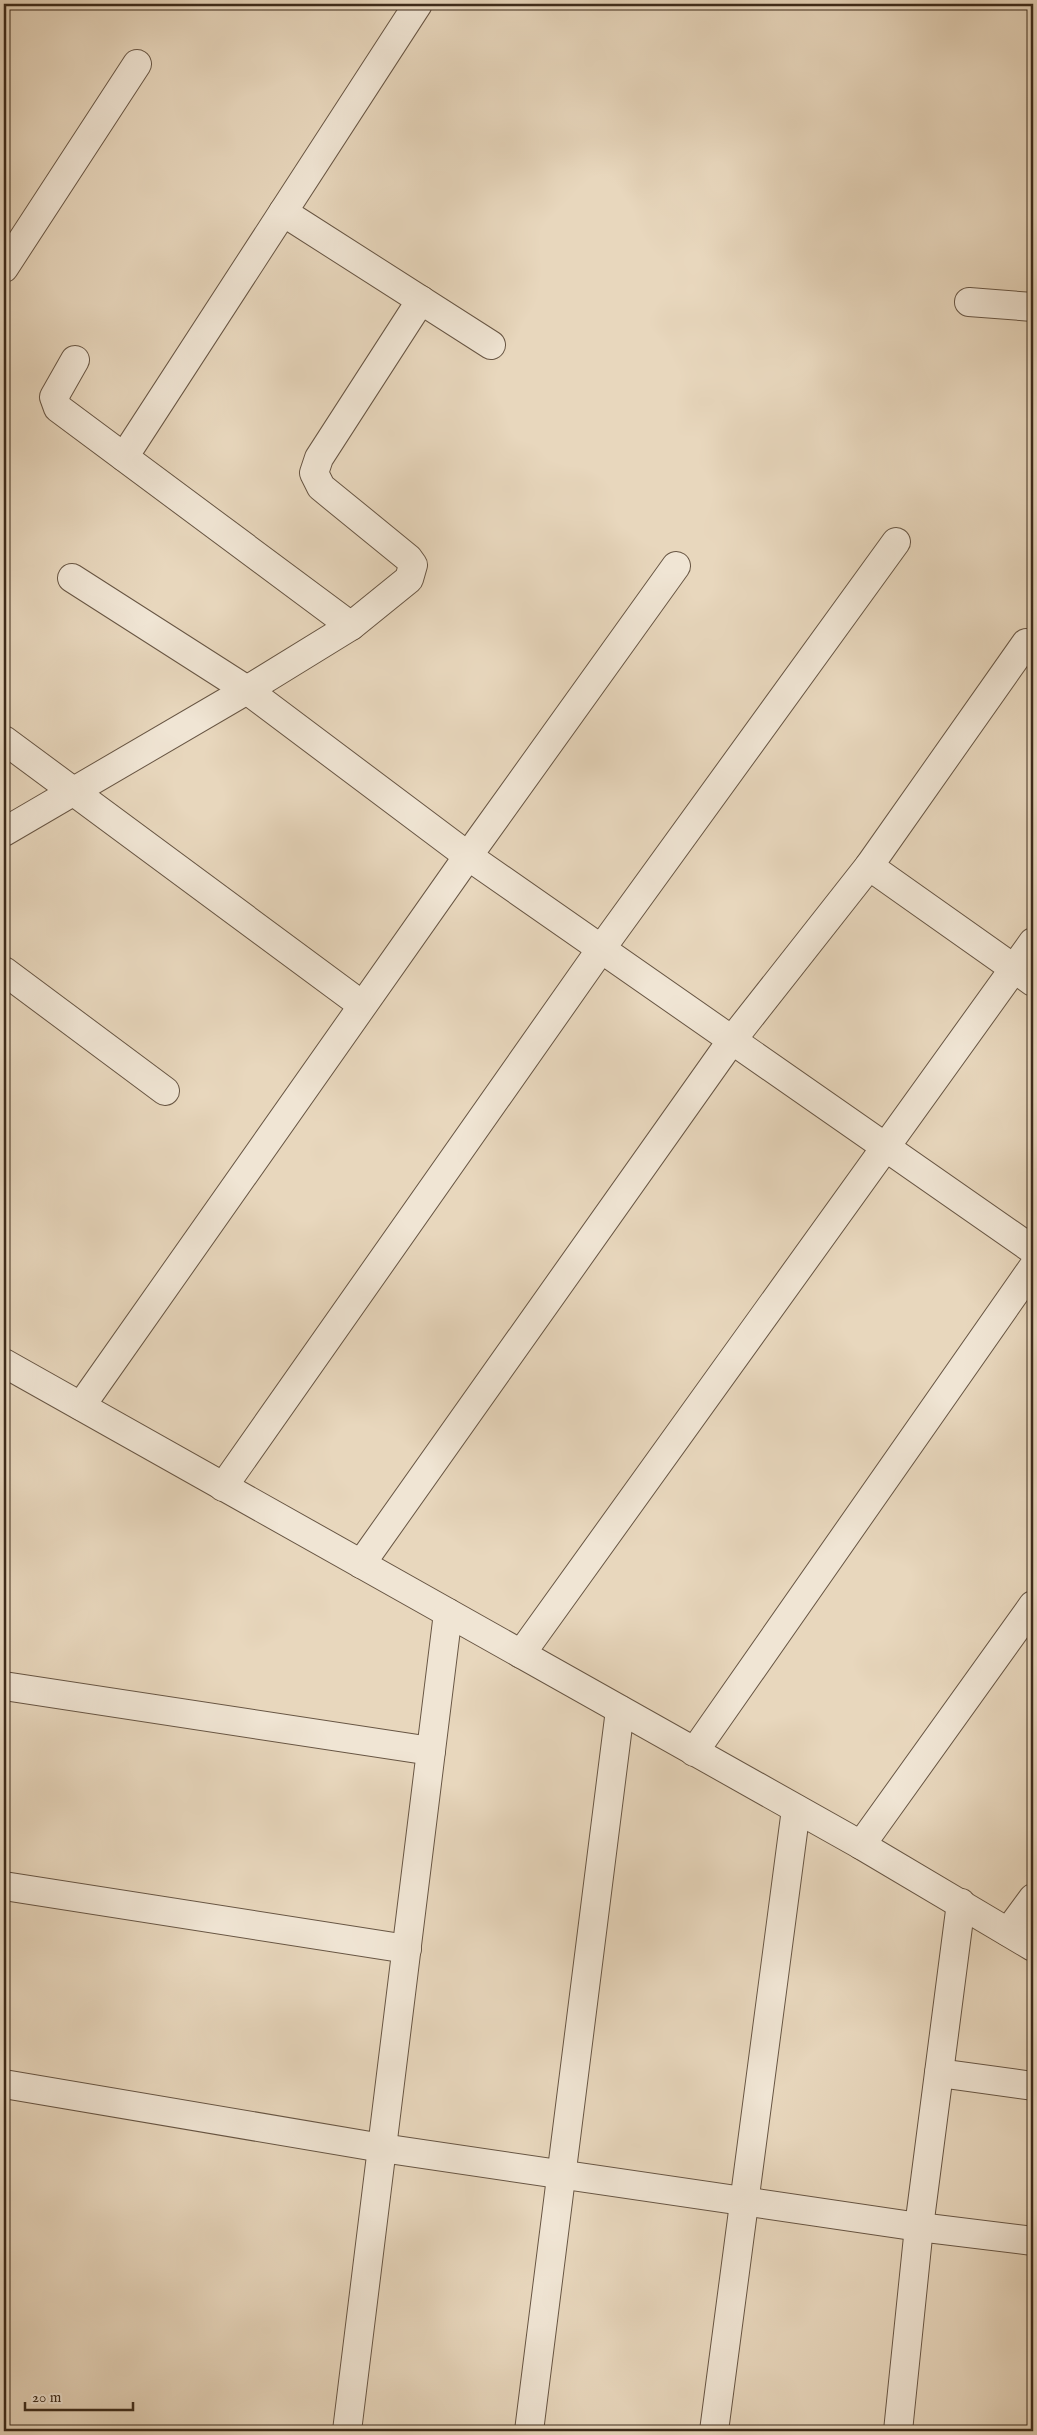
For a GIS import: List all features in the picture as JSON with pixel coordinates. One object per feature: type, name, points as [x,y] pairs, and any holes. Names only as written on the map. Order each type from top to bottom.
[{"type":"street","points":[[124,457],[418,4]]},
{"type":"street","points":[[4,268],[137,64]]},
{"type":"street","points":[[284,212],[491,345]]},
{"type":"street","points":[[4,832],[76,792],[351,626],[409,579],[414,566],[408,558],[320,487],[314,473],[319,458],[421,300]]},
{"type":"street","points":[[969,302],[1033,307]]},
{"type":"street","points":[[75,360],[54,397],[58,408],[351,626]]},
{"type":"street","points":[[223,1487],[601,949],[896,542]]},
{"type":"street","points":[[80,1406],[362,1005],[676,566]]},
{"type":"street","points":[[72,578],[247,690],[468,856],[1033,1250]]},
{"type":"street","points":[[361,1564],[732,1040],[869,866],[1026,643]]},
{"type":"street","points":[[4,740],[362,1005]]},
{"type":"street","points":[[869,866],[1024,975]]},
{"type":"street","points":[[521,1654],[886,1148],[1024,975],[1033,942]]},
{"type":"street","points":[[4,971],[165,1091]]},
{"type":"street","points":[[694,1752],[1033,1267]]},
{"type":"street","points":[[4,1363],[861,1845],[961,1903],[1033,1948]]},
{"type":"street","points":[[861,1845],[1033,1605]]},
{"type":"street","points":[[347,2431],[448,1613]]},
{"type":"street","points":[[4,1686],[431,1751]]},
{"type":"street","points":[[529,2431],[620,1710]]},
{"type":"street","points":[[714,2431],[796,1809]]},
{"type":"street","points":[[4,1886],[407,1949]]},
{"type":"street","points":[[1008,1932],[1033,1898]]},
{"type":"street","points":[[898,2431],[919,2227],[961,1903]]},
{"type":"street","points":[[939,2073],[1033,2086]]},
{"type":"street","points":[[4,2084],[382,2148],[919,2227],[1033,2241]]}]
